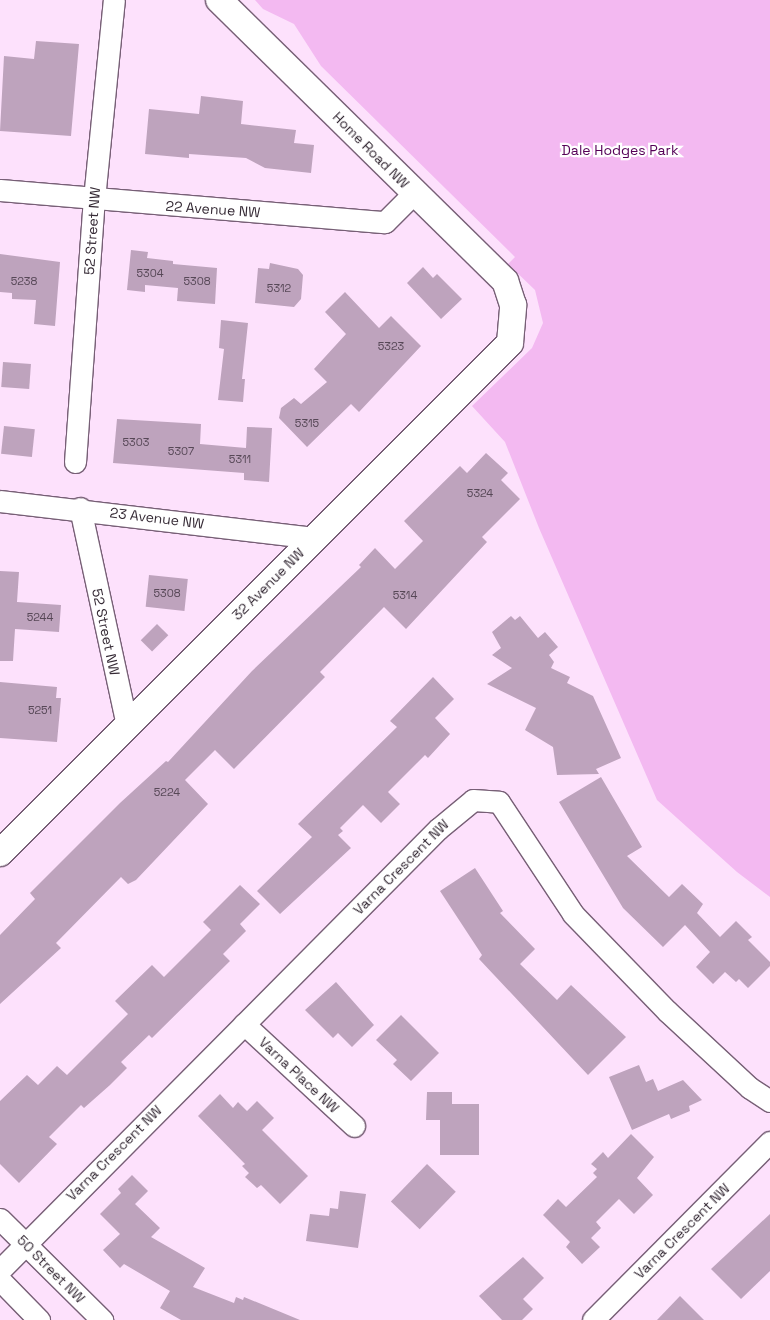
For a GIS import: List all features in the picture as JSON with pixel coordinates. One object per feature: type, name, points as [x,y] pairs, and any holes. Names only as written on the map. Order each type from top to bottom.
[{"type":"street","name":"52 Street NW","points":[[75,462],[94,199],[108,43],[114,0]]},
{"type":"street","name":"Home Road NW","points":[[219,0],[505,281],[513,305]]},
{"type":"street","name":"22 Avenue NW","points":[[0,190],[386,222],[414,193]]},
{"type":"street","name":"32 Avenue NW","points":[[1,849],[510,344],[513,305]]},
{"type":"street","name":"23 Avenue NW","points":[[0,501],[80,508],[314,538]]},
{"type":"street","name":"52 Street NW","points":[[80,508],[127,725]]},
{"type":"street","name":"Varna Crescent NW","points":[[0,1270],[438,829],[473,800],[499,802],[579,921],[667,1011],[750,1088],[770,1101]]},
{"type":"street","name":"Varna Place NW","points":[[244,1024],[354,1126]]},
{"type":"street","name":"Varna Crescent NW","points":[[593,1320],[770,1142]]},
{"type":"street","name":"50 Street NW","points":[[0,1219],[102,1320]]},
{"type":"street","points":[[0,1280],[39,1320]]},
{"type":"green space","name":"Dale Hodges Park","points":[[255,0],[770,0],[770,897],[737,872],[657,800],[539,528],[505,442],[472,406],[532,348],[543,323],[535,290],[508,264],[515,257],[321,66],[294,24],[263,9]]},
{"type":"building","points":[[36,41],[79,44],[71,136],[0,131],[4,56],[34,59]]},
{"type":"building","points":[[201,96],[243,101],[241,124],[296,130],[294,143],[314,145],[311,173],[265,168],[246,158],[189,154],[189,158],[145,154],[149,109],[199,114]]},
{"type":"building","points":[[131,250],[148,252],[147,258],[173,261],[173,264],[217,268],[215,304],[177,301],[178,288],[145,285],[145,292],[127,290]]},
{"type":"building","points":[[0,254],[60,262],[55,326],[34,324],[36,300],[12,299],[12,293],[0,292]]},
{"type":"building","points":[[270,263],[298,269],[303,275],[301,299],[294,307],[255,303],[258,268],[269,269]]},
{"type":"building","points":[[423,267],[433,278],[437,274],[462,299],[441,319],[407,283]]},
{"type":"building","points":[[345,292],[379,328],[391,316],[421,346],[359,412],[351,404],[307,447],[279,418],[281,408],[294,398],[301,404],[327,382],[314,369],[346,334],[325,312]]},
{"type":"building","points":[[221,320],[248,323],[242,379],[245,379],[243,402],[218,400],[224,349],[219,348]]},
{"type":"building","points":[[3,362],[31,364],[29,389],[1,387]]},
{"type":"building","points":[[117,419],[201,424],[200,444],[246,448],[247,427],[272,428],[269,482],[244,480],[244,473],[113,463]]},
{"type":"building","points":[[4,426],[35,429],[32,457],[1,454]]},
{"type":"building","points":[[486,453],[508,473],[501,480],[520,499],[482,537],[487,542],[406,629],[384,607],[320,672],[325,677],[234,769],[215,750],[185,780],[208,804],[136,880],[128,884],[121,877],[56,943],[61,948],[0,1004],[0,935],[35,899],[30,893],[120,803],[166,761],[168,762],[252,671],[361,567],[359,565],[375,548],[395,569],[423,541],[404,521],[460,466],[467,473]]},
{"type":"building","points":[[0,571],[19,572],[17,602],[61,605],[59,632],[15,629],[13,661],[0,661]]},
{"type":"building","points":[[149,575],[188,579],[184,611],[146,607]]},
{"type":"building","points":[[511,616],[515,620],[520,616],[538,638],[545,632],[558,647],[549,655],[554,662],[551,668],[570,677],[567,683],[593,696],[621,758],[596,769],[599,774],[557,775],[553,747],[525,730],[536,708],[487,684],[512,668],[492,655],[501,648],[492,632]]},
{"type":"building","points":[[157,624],[168,635],[152,652],[141,640]]},
{"type":"building","points":[[433,677],[454,699],[435,718],[450,734],[428,758],[425,755],[388,792],[400,804],[381,823],[363,805],[340,828],[343,831],[338,835],[351,848],[280,914],[257,891],[312,837],[298,824],[397,727],[390,721]]},
{"type":"building","points":[[0,682],[57,687],[56,698],[61,698],[57,742],[0,738]]},
{"type":"building","points":[[601,777],[642,847],[627,856],[669,897],[682,884],[703,904],[697,913],[720,937],[736,921],[752,937],[748,940],[770,962],[770,966],[748,988],[739,979],[736,982],[725,972],[713,984],[696,967],[710,952],[685,925],[663,947],[623,908],[559,802]]},
{"type":"building","points":[[475,868],[503,911],[500,913],[535,949],[520,964],[557,1000],[571,985],[626,1037],[588,1075],[479,959],[482,955],[440,891]]},
{"type":"building","points":[[240,885],[260,904],[240,924],[246,931],[223,954],[230,961],[152,1038],[149,1035],[121,1062],[127,1068],[110,1085],[84,1108],[81,1105],[49,1137],[57,1144],[19,1183],[0,1164],[0,1101],[27,1075],[38,1085],[57,1066],[67,1075],[128,1014],[115,1001],[152,965],[164,977],[211,930],[203,922]]},
{"type":"building","points":[[336,982],[374,1025],[352,1047],[338,1033],[333,1038],[305,1010]]},
{"type":"building","points":[[401,1015],[439,1053],[411,1081],[393,1064],[397,1060],[376,1040]]},
{"type":"building","points":[[639,1065],[646,1082],[653,1079],[658,1091],[683,1080],[702,1100],[689,1106],[690,1111],[671,1119],[669,1114],[632,1130],[609,1077]]},
{"type":"building","points":[[427,1092],[452,1092],[452,1104],[479,1104],[479,1155],[440,1155],[440,1120],[426,1120]]},
{"type":"building","points":[[220,1094],[233,1108],[238,1102],[247,1111],[257,1101],[274,1118],[262,1130],[308,1176],[280,1204],[261,1185],[257,1188],[245,1177],[249,1173],[242,1166],[245,1164],[198,1116]]},
{"type":"building","points":[[631,1134],[654,1157],[637,1178],[653,1195],[634,1214],[619,1199],[596,1222],[601,1228],[591,1238],[600,1247],[582,1264],[566,1247],[570,1242],[543,1215],[558,1199],[566,1207],[597,1177],[593,1173],[597,1169],[591,1164],[603,1152],[608,1158]]},
{"type":"building","points":[[427,1164],[456,1192],[420,1229],[391,1201]]},
{"type":"building","points":[[132,1175],[148,1191],[135,1204],[160,1228],[151,1237],[205,1268],[193,1287],[234,1303],[236,1297],[243,1300],[244,1297],[300,1320],[181,1320],[160,1308],[170,1291],[124,1264],[120,1268],[103,1250],[120,1234],[100,1214],[121,1193],[118,1189]]},
{"type":"building","points":[[340,1191],[366,1194],[358,1248],[306,1241],[310,1214],[329,1216],[330,1208],[338,1209]]},
{"type":"building","points":[[770,1214],[770,1271],[741,1299],[711,1269]]},
{"type":"building","points":[[523,1257],[544,1278],[523,1299],[533,1309],[522,1320],[502,1320],[479,1296]]},
{"type":"building","points":[[680,1296],[704,1320],[657,1320]]}]
